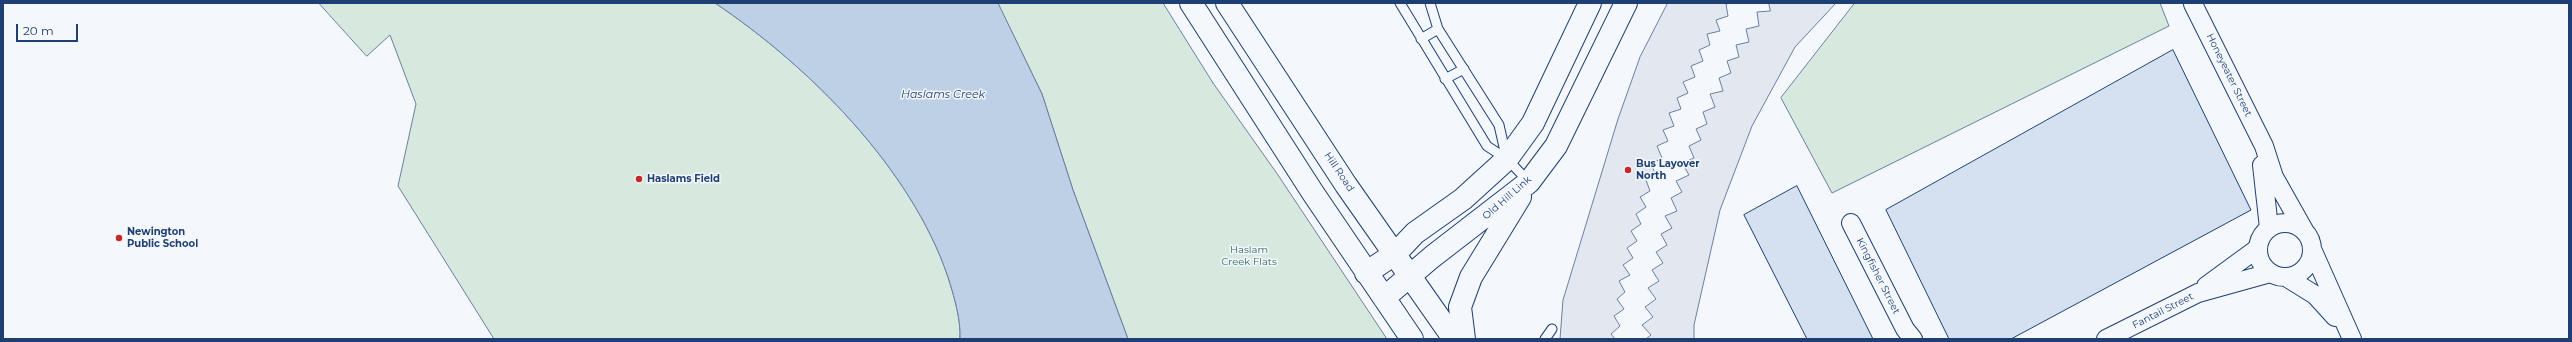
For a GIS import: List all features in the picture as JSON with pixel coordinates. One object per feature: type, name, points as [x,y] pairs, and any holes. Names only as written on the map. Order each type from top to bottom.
[{"type":"main road","points":[[1191,3],[1366,273],[1412,339]]},
{"type":"main road","name":"Hill Road","points":[[1227,3],[1346,185],[1396,253],[1454,339]]},
{"type":"main road","points":[[1366,273],[1396,253],[1415,233],[1463,199],[1507,159],[1533,123],[1590,3]]},
{"type":"main road","name":"Old Hill Link","points":[[1384,298],[1411,277],[1432,257],[1529,182],[1556,146],[1626,3]]},
{"type":"main road","points":[[1464,339],[1460,307],[1471,277],[1529,182]]},
{"type":"street","name":"Honeyeater Street","points":[[2193,4],[2264,146],[2274,178],[2304,232]]},
{"type":"street","points":[[2264,146],[2261,168],[2268,208],[2269,228]]},
{"type":"street","name":"Kingfisher Street","points":[[1851,223],[1908,336]]},
{"type":"street","points":[[2284,223],[2292,224],[2304,232],[2349,333],[2316,295],[2278,275],[2261,262],[2258,248],[2261,237],[2269,228],[2284,223]]},
{"type":"street","name":"Fantail Street","points":[[2106,339],[2198,293],[2258,248]]},
{"type":"street","points":[[2278,275],[2301,271],[2310,257],[2312,249]]},
{"type":"street","name":"Fantail Street","points":[[2198,293],[2278,275]]},
{"type":"lane","points":[[1400,3],[1487,146],[1507,159],[1529,182]]},
{"type":"lane","points":[[1430,3],[1438,29],[1499,125],[1507,159]]},
{"type":"lane","points":[[1421,39],[1438,29]]},
{"type":"lane","points":[[1445,79],[1464,69]]},
{"type":"lane","points":[[1545,339],[1552,329]]},
{"type":"green space","points":[[319,3],[715,3],[750,28],[786,57],[853,123],[883,159],[909,197],[931,237],[953,292],[957,308],[960,339],[494,339],[398,186],[416,104],[390,35],[367,56]]},
{"type":"green space","name":"Haslam Creek Flats","points":[[998,3],[1163,3],[1213,83],[1278,175],[1387,339],[1128,339],[1073,190],[1042,94]]},
{"type":"green space","points":[[1855,3],[2160,3],[2169,26],[1832,193],[1781,98]]},
{"type":"shaded area","name":"Bus Layover North","points":[[1668,3],[1732,3],[1726,4],[1728,16],[1716,20],[1720,31],[1707,34],[1710,45],[1699,50],[1703,61],[1691,66],[1695,77],[1683,82],[1688,93],[1677,98],[1681,109],[1669,113],[1674,126],[1663,130],[1668,141],[1657,146],[1662,158],[1651,164],[1656,175],[1646,180],[1650,191],[1640,197],[1646,207],[1636,214],[1641,224],[1631,231],[1637,241],[1627,248],[1633,258],[1623,265],[1630,275],[1619,281],[1625,292],[1617,299],[1624,309],[1614,316],[1620,326],[1611,334],[1615,339],[1560,339],[1563,300],[1618,119],[1640,57]]},
{"type":"shaded area","name":"Bus Layover North","points":[[1769,3],[1836,3],[1795,47],[1752,126],[1720,210],[1694,325],[1694,339],[1646,339],[1651,335],[1642,325],[1653,317],[1645,307],[1656,299],[1648,288],[1659,281],[1652,270],[1663,263],[1656,252],[1667,245],[1661,234],[1672,228],[1665,216],[1677,211],[1671,198],[1682,192],[1676,181],[1689,175],[1682,163],[1694,158],[1689,146],[1701,140],[1696,129],[1707,124],[1703,112],[1715,107],[1710,94],[1723,91],[1719,78],[1731,73],[1727,61],[1739,57],[1736,45],[1749,42],[1746,29],[1759,26],[1757,12],[1770,11]]},
{"type":"water","name":"Haslams Creek","points":[[715,3],[998,3],[1042,94],[1073,190],[1128,339],[960,339],[957,308],[953,292],[931,237],[909,197],[883,159],[853,123],[786,57],[750,28]]},
{"type":"building","points":[[2173,50],[2251,210],[2011,339],[1949,339],[1886,210]]},
{"type":"building","points":[[1797,186],[1873,339],[1807,339],[1744,215]]},
{"type":"place","name":"Bus Layover North","points":[[1628,170]]},
{"type":"place","name":"Haslams Field","points":[[639,179]]},
{"type":"place","name":"Newington Public School","points":[[119,238]]}]
